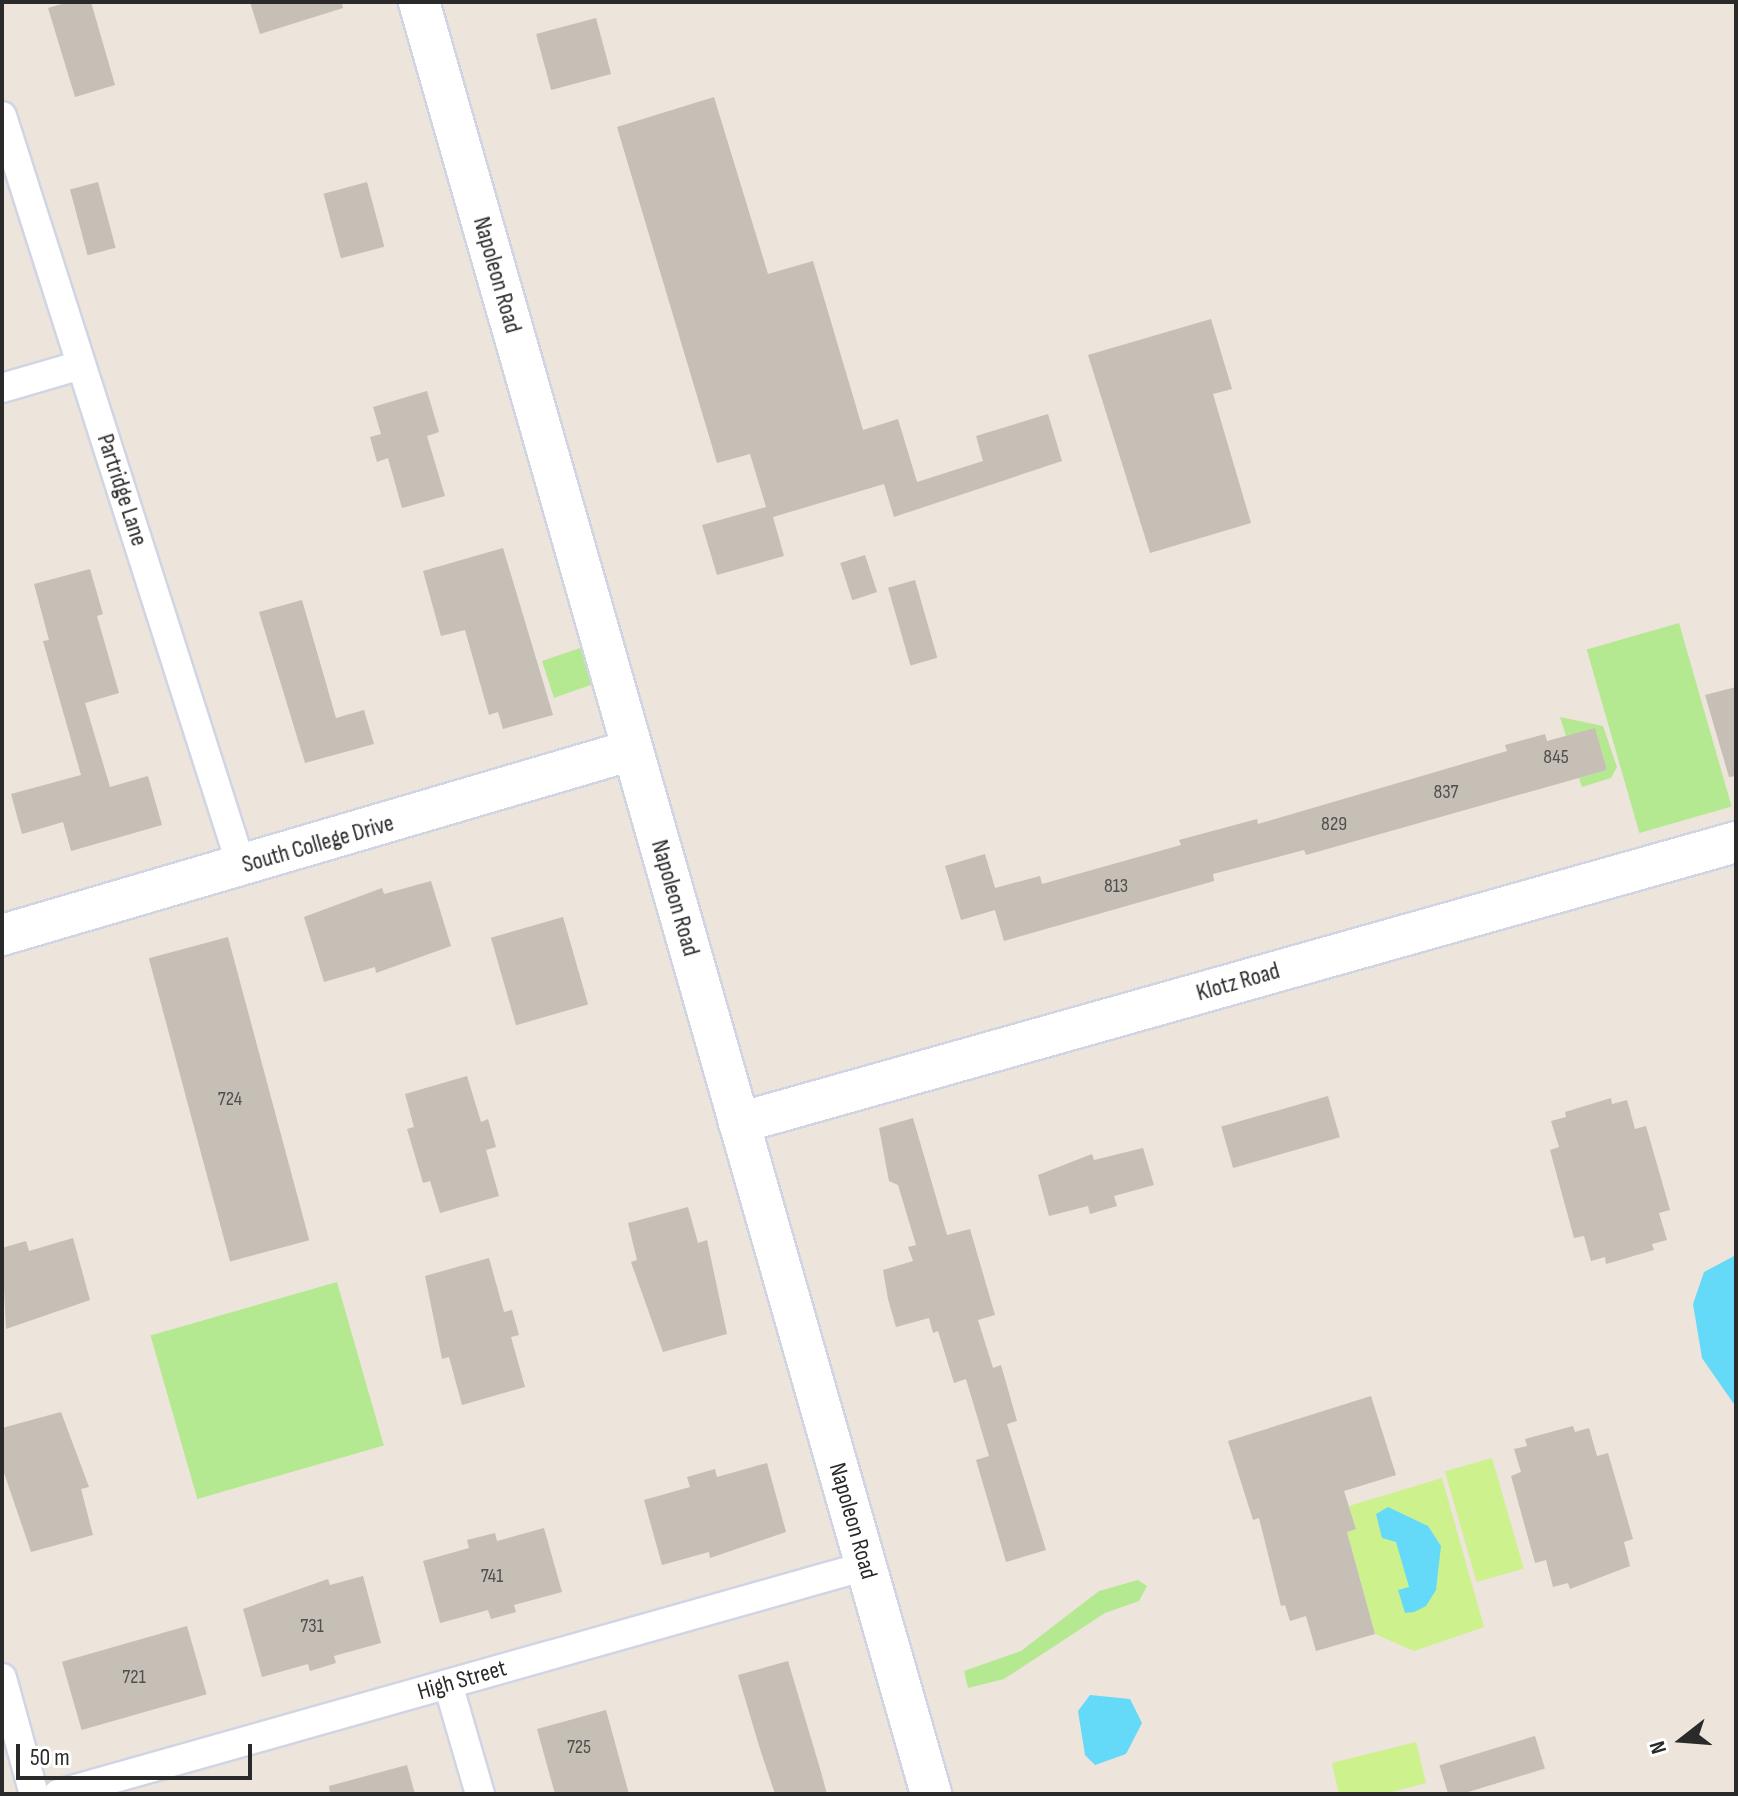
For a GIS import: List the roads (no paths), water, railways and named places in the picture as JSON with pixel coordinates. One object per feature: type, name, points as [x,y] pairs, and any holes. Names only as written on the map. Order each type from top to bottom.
[{"type":"main road","name":"Napoleon Road","points":[[419,2],[931,1794]]},
{"type":"main road","name":"South College Drive","points":[[2,935],[632,750]]},
{"type":"main road","name":"Klotz Road","points":[[739,1123],[1736,842]]},
{"type":"street","name":"Partridge Lane","points":[[2,116],[241,865]]},
{"type":"street","points":[[2,388],[81,365]]},
{"type":"street","name":"High Street","points":[[58,1794],[866,1566]]},
{"type":"street","points":[[2,1678],[34,1794]]},
{"type":"street","points":[[448,1684],[480,1794]]},
{"type":"water","points":[[1736,1255],[1736,1407],[1702,1358],[1693,1304],[1704,1272]]},
{"type":"water","points":[[1388,1507],[1428,1526],[1441,1546],[1436,1590],[1426,1606],[1414,1612],[1405,1613],[1398,1590],[1409,1587],[1396,1542],[1382,1538],[1376,1514]]},
{"type":"water","points":[[1090,1695],[1130,1699],[1142,1723],[1126,1754],[1095,1765],[1085,1755],[1078,1711]]}]
